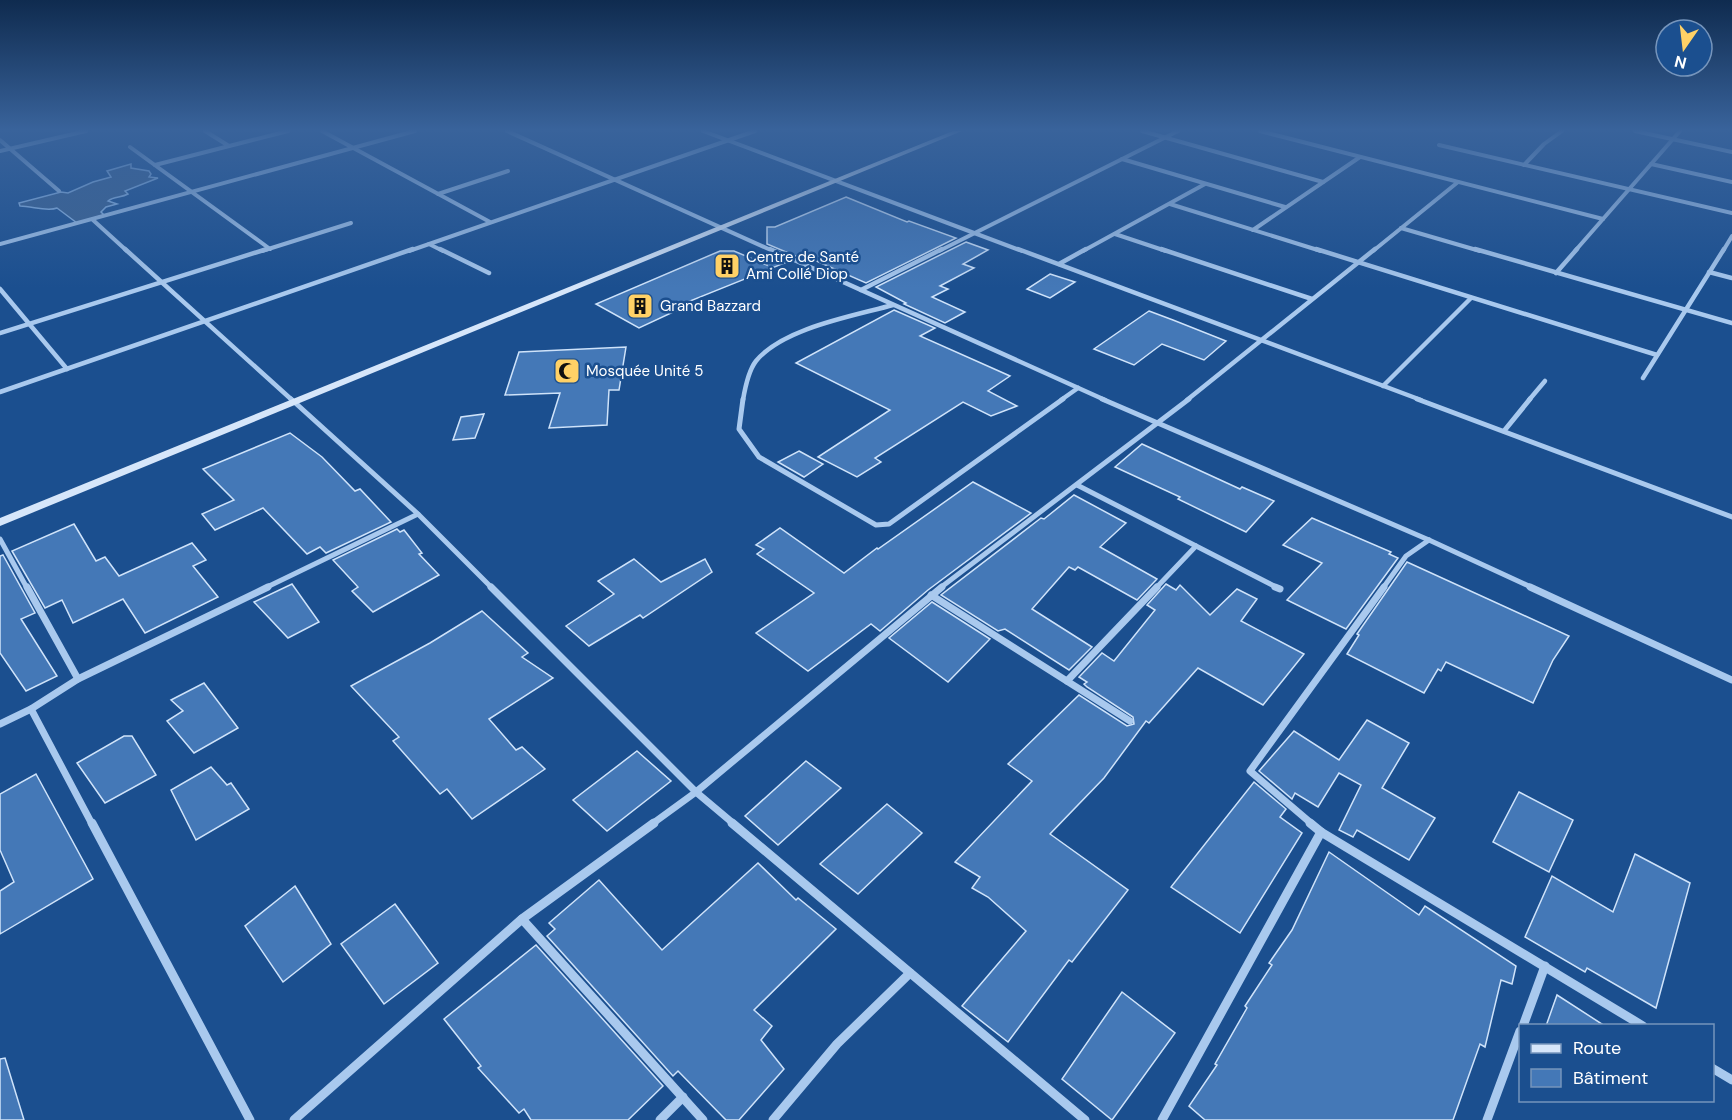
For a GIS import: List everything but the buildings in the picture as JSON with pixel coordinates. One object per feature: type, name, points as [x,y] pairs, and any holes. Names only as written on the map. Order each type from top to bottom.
[{"type":"street","points":[[50,183],[59,191]]},
{"type":"street","points":[[181,183],[270,249]]},
{"type":"street","points":[[0,244],[225,183]]},
{"type":"street","points":[[418,183],[490,222]]},
{"type":"street","points":[[438,194],[471,183]]},
{"type":"street","points":[[0,392],[604,183]]},
{"type":"street","points":[[621,183],[1158,424],[1429,540],[1732,680]]},
{"type":"street","points":[[0,522],[831,183]]},
{"type":"street","points":[[843,183],[1732,517]]},
{"type":"street","points":[[861,290],[1074,183]]},
{"type":"street","points":[[1253,230],[1321,183]]},
{"type":"street","points":[[294,1120],[522,919],[696,792],[931,595],[1158,424],[1456,183]]},
{"type":"street","points":[[1463,183],[1603,219]]},
{"type":"street","points":[[1601,183],[1732,213]]},
{"type":"street","points":[[1556,273],[1635,183]]},
{"type":"street","points":[[1059,264],[1205,184],[1285,207]]},
{"type":"street","points":[[1170,204],[1657,356]]},
{"type":"street","points":[[93,220],[417,514],[696,792],[1085,1120]]},
{"type":"street","points":[[0,333],[351,223]]},
{"type":"street","points":[[1401,228],[1732,323]]},
{"type":"street","points":[[1115,234],[1312,299]]},
{"type":"street","points":[[1643,378],[1731,238]]},
{"type":"street","points":[[429,244],[489,273]]},
{"type":"street","points":[[1709,272],[1732,278]]},
{"type":"street","points":[[0,289],[67,369]]},
{"type":"street","points":[[1383,386],[1471,297]]},
{"type":"street","points":[[893,305],[791,334],[756,361],[745,388],[739,429],[759,457],[876,525],[889,524],[1078,388]]},
{"type":"street","points":[[1504,431],[1545,381]]},
{"type":"street","points":[[1077,485],[1280,589]]},
{"type":"street","points":[[0,724],[31,709],[78,679],[417,514]]},
{"type":"street","points":[[0,539],[78,679]]},
{"type":"street","points":[[1429,540],[1406,556],[1250,771],[1321,832],[1639,1024]]},
{"type":"street","points":[[1067,681],[1197,546]]},
{"type":"street","points":[[931,595],[1130,721]]},
{"type":"street","points":[[31,709],[250,1120]]},
{"type":"street","points":[[1162,1120],[1321,832]]},
{"type":"street","points":[[522,919],[703,1120]]},
{"type":"street","points":[[1524,1024],[1545,966]]},
{"type":"street","points":[[773,1120],[837,1044],[910,973]]},
{"type":"street","points":[[1487,1120],[1519,1036]]},
{"type":"street","points":[[1714,1069],[1732,1080]]},
{"type":"street","points":[[660,1120],[683,1097]]},
{"type":"water","points":[[90,183],[145,183],[125,191],[128,194],[108,201],[117,204],[106,207],[101,212],[104,215],[77,223],[57,208],[20,206],[19,203],[61,192],[68,193]]},
{"type":"place","name":"Centre de Santé Ami Collé Diop","points":[[727,266]]},
{"type":"place","name":"Grand Bazzard","points":[[640,306]]},
{"type":"place","name":"Mosquée Unité 5","points":[[567,371]]}]
